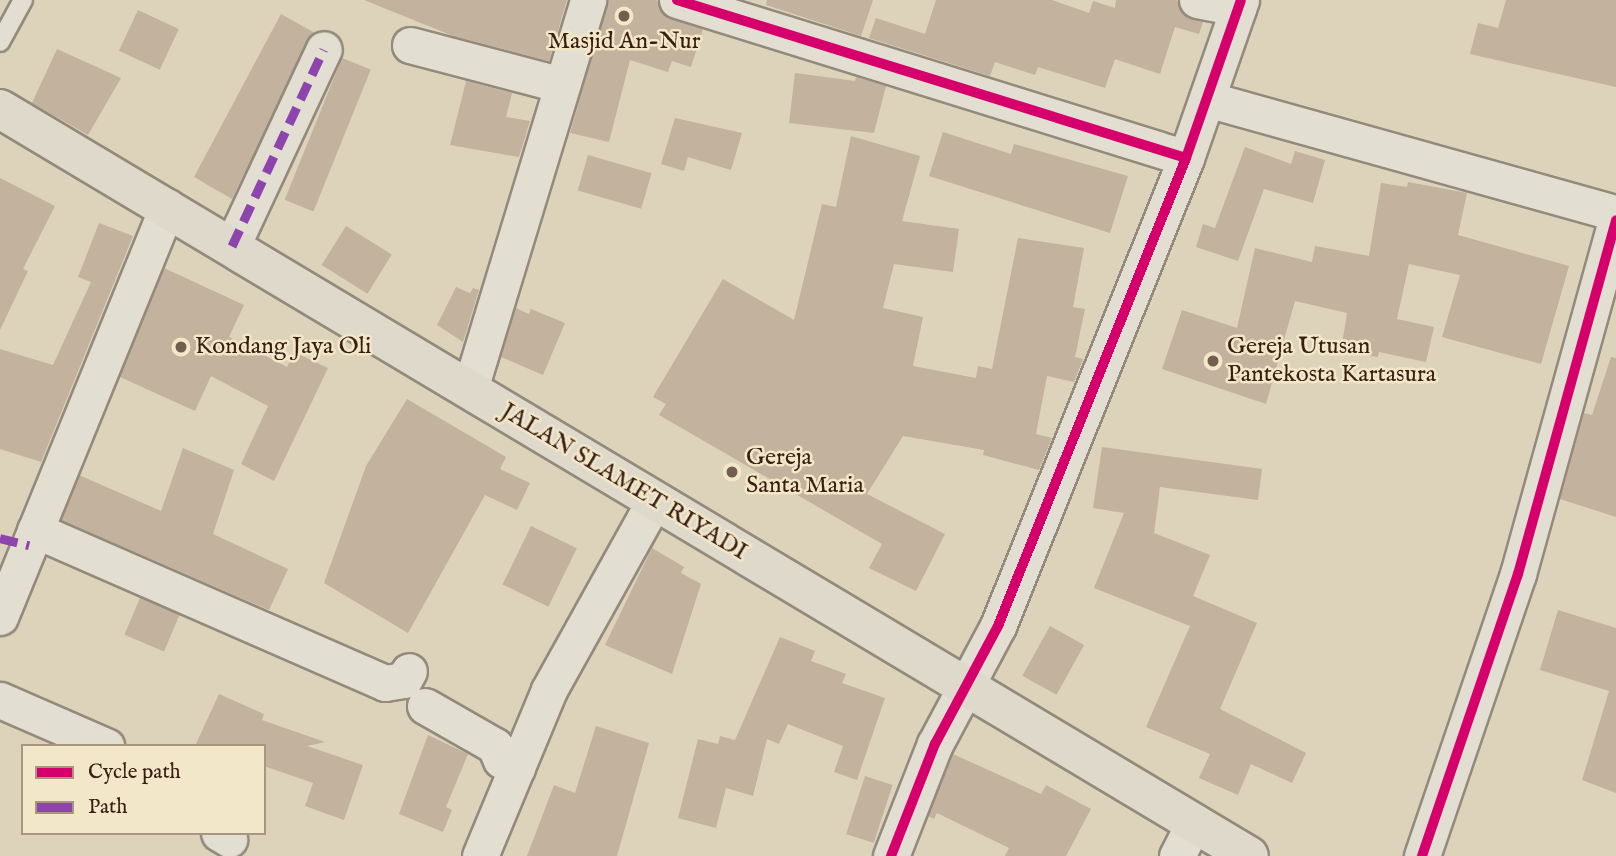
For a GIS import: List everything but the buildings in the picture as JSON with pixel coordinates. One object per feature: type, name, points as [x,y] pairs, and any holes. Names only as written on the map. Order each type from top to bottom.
[{"type":"main road","name":"JALAN SLAMET RIYADI","points":[[0,109],[965,684],[1186,839],[1249,856]]},
{"type":"street","points":[[470,390],[588,0]]},
{"type":"street","points":[[677,0],[1186,158]]},
{"type":"street","points":[[891,856],[935,744],[998,626],[1186,158],[1240,4],[1197,0]]},
{"type":"street","points":[[410,45],[562,85]]},
{"type":"street","points":[[232,246],[324,49]]},
{"type":"street","points":[[1207,99],[1616,213]]},
{"type":"street","points":[[0,617],[21,537],[167,207]]},
{"type":"street","points":[[1422,856],[1518,574],[1616,220]]},
{"type":"street","points":[[480,856],[550,690],[654,501]]},
{"type":"street","points":[[21,537],[384,683],[404,680],[409,671]]},
{"type":"street","points":[[0,700],[101,744]]},
{"type":"street","points":[[425,706],[495,746],[501,760],[517,768]]},
{"type":"lane","points":[[0,42],[23,0]]},
{"type":"marked path","points":[[232,246],[324,49]]},
{"type":"marked path","points":[[0,538],[29,545]]},
{"type":"cycle path","points":[[677,0],[1186,158]]},
{"type":"cycle path","points":[[891,856],[935,744],[998,626],[1186,158],[1241,0]]},
{"type":"cycle path","points":[[1422,856],[1518,574],[1616,220]]},
{"type":"place","name":"Masjid An-Nur","points":[[624,16]]},
{"type":"place","name":"Kondang Jaya Oli","points":[[181,347]]},
{"type":"place","name":"Gereja Utusan Pantekosta Kartasura","points":[[1213,361]]},
{"type":"place","name":"Gereja Santa Maria","points":[[732,472]]}]
